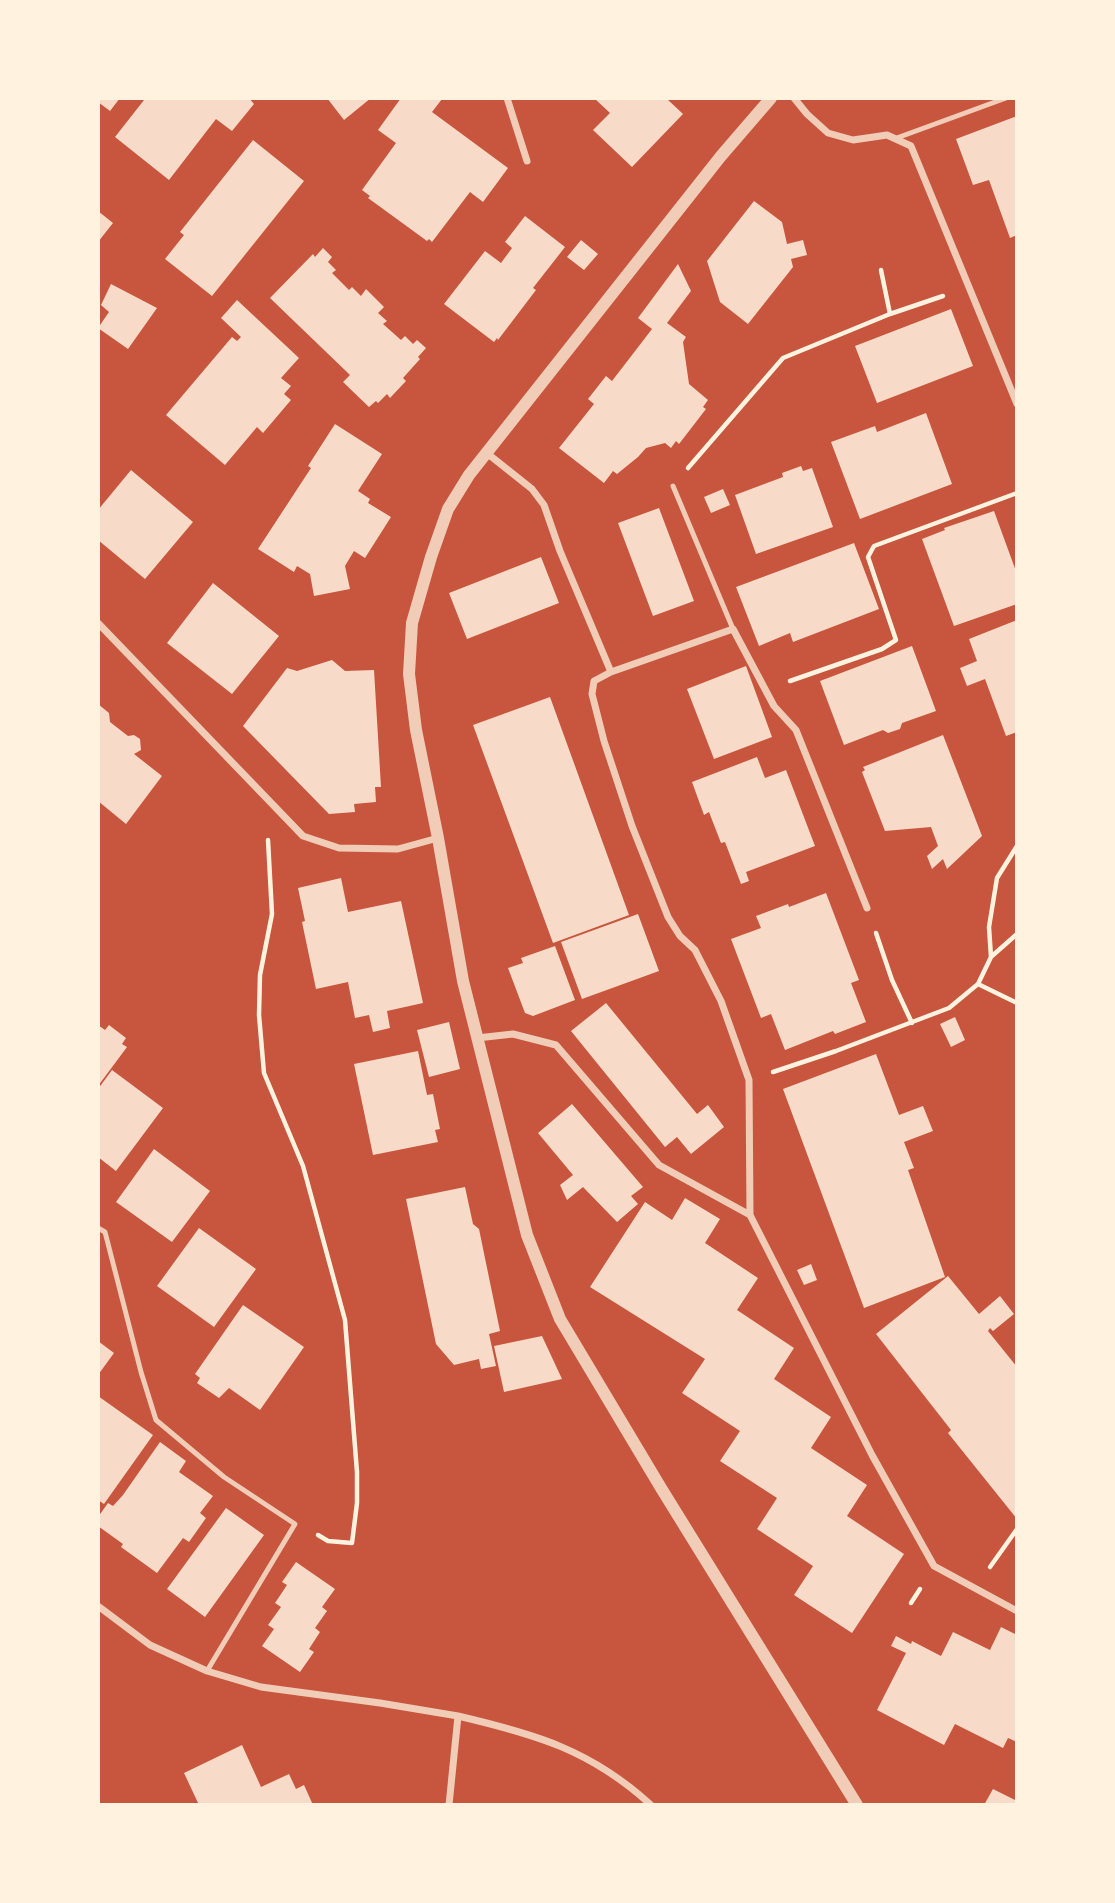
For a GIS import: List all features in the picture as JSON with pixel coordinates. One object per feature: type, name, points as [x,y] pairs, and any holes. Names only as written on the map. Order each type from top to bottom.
[{"type":"street","points":[[507,98],[527,161]]},
{"type":"street","points":[[771,98],[720,156],[469,475],[448,509],[431,557],[412,623],[409,674],[416,730],[463,981],[527,1235],[560,1319],[857,1805]]},
{"type":"street","points":[[794,98],[828,133],[853,139],[887,135],[911,146],[1017,404]]},
{"type":"street","points":[[488,454],[532,489],[544,505],[560,551],[611,672]]},
{"type":"street","points":[[98,623],[303,836],[339,848],[398,849],[438,838]]},
{"type":"street","points":[[867,908],[796,730],[774,706],[733,629],[611,672],[594,681],[592,694],[598,721],[632,826],[668,917],[680,936],[695,950],[721,1001],[749,1080],[750,1215],[872,1455],[934,1566],[1017,1611]]},
{"type":"street","points":[[477,1038],[513,1034],[556,1045],[659,1165],[750,1215]]},
{"type":"street","points":[[98,1606],[150,1645],[207,1671],[261,1688],[458,1716],[525,1732],[575,1751],[626,1782],[652,1805]]},
{"type":"street","points":[[449,1805],[458,1716]]},
{"type":"lane","points":[[894,139],[1006,98]]},
{"type":"lane","points":[[673,486],[733,629]]},
{"type":"lane","points":[[98,1228],[105,1232],[156,1420],[224,1477],[295,1524],[207,1671]]},
{"type":"path","points":[[881,270],[890,314]]},
{"type":"path","points":[[673,486],[783,358],[890,314],[970,286]]},
{"type":"path","points":[[787,681],[882,649],[896,639],[868,556],[874,546],[1017,493]]},
{"type":"path","points":[[285,817],[267,842],[272,914],[260,975],[264,1073],[303,1166],[345,1320],[357,1472],[357,1503],[352,1543],[328,1541],[295,1524]]},
{"type":"path","points":[[991,957],[989,927],[997,878],[1017,846]]},
{"type":"path","points":[[867,908],[892,980],[912,1023]]},
{"type":"path","points":[[749,1080],[949,1008],[978,984],[991,957],[1017,934]]},
{"type":"path","points":[[978,984],[1017,1003]]},
{"type":"path","points":[[976,1588],[1017,1529]]},
{"type":"building","points":[[98,98],[120,98],[110,111],[98,102]]},
{"type":"building","points":[[141,98],[249,98],[254,104],[232,131],[216,119],[169,180],[115,137],[144,100]]},
{"type":"building","points":[[327,98],[371,98],[344,120]]},
{"type":"building","points":[[401,98],[442,99],[432,112],[508,168],[483,202],[470,192],[432,242],[368,198],[370,196],[362,190],[396,143],[378,130]]},
{"type":"building","points":[[594,98],[666,98],[683,114],[632,167],[593,130],[610,113]]},
{"type":"building","points":[[1017,116],[1017,235],[1010,238],[989,180],[973,185],[956,139]]},
{"type":"building","points":[[253,140],[304,181],[212,296],[165,259],[184,235],[180,232]]},
{"type":"building","points":[[754,201],[782,222],[787,244],[803,240],[807,255],[791,259],[793,267],[748,324],[720,302],[707,261]]},
{"type":"building","points":[[98,211],[113,223],[98,242]]},
{"type":"building","points":[[525,216],[565,247],[533,288],[536,290],[494,342],[444,304],[485,251],[501,263],[512,248],[505,242]]},
{"type":"building","points":[[581,240],[598,254],[584,270],[567,257]]},
{"type":"building","points":[[323,248],[332,257],[328,262],[336,270],[332,273],[349,290],[352,287],[361,296],[366,289],[384,307],[378,313],[387,321],[383,324],[401,340],[405,336],[413,344],[417,340],[426,348],[403,378],[406,381],[390,398],[387,394],[369,407],[343,382],[350,375],[270,298],[313,254],[315,257]]},
{"type":"building","points":[[678,264],[691,291],[667,323],[686,337],[683,342],[689,384],[708,400],[703,407],[706,409],[679,444],[676,441],[671,448],[665,443],[646,448],[617,474],[613,471],[604,483],[559,448],[594,404],[588,399],[606,376],[612,381],[652,329],[638,318]]},
{"type":"building","points":[[111,284],[157,308],[128,349],[98,328],[109,312],[101,305]]},
{"type":"building","points":[[237,300],[299,358],[281,378],[291,386],[284,394],[291,400],[263,433],[257,427],[225,465],[166,415],[232,337],[237,341],[241,337],[221,318]]},
{"type":"building","points":[[951,309],[973,366],[877,403],[855,346]]},
{"type":"building","points":[[926,413],[952,484],[860,519],[831,442],[875,426],[877,432]]},
{"type":"building","points":[[335,424],[382,454],[358,491],[370,499],[368,503],[391,517],[365,558],[354,551],[345,566],[350,589],[314,596],[310,574],[297,566],[294,572],[258,549],[311,468],[308,466]]},
{"type":"building","points":[[801,466],[803,471],[812,468],[833,527],[756,554],[735,495],[783,477],[782,473]]},
{"type":"building","points":[[131,470],[193,522],[145,579],[98,540],[98,510]]},
{"type":"building","points":[[723,489],[730,505],[711,513],[704,497]]},
{"type":"building","points":[[659,508],[694,601],[653,616],[618,523]]},
{"type":"building","points":[[994,511],[1017,574],[1017,604],[954,626],[922,539],[945,530],[944,528]]},
{"type":"building","points":[[854,543],[879,609],[793,642],[790,633],[759,646],[736,587]]},
{"type":"building","points":[[541,557],[559,603],[467,639],[449,593]]},
{"type":"building","points":[[213,583],[279,636],[232,694],[167,643]]},
{"type":"building","points":[[1017,620],[1017,732],[1006,736],[985,679],[967,686],[960,668],[977,661],[969,639]]},
{"type":"building","points":[[912,646],[936,711],[902,723],[900,729],[888,733],[883,730],[844,745],[820,681]]},
{"type":"building","points":[[332,660],[345,671],[374,670],[381,787],[375,787],[376,802],[354,804],[355,812],[329,814],[243,726],[287,668],[297,671]]},
{"type":"building","points":[[746,666],[772,737],[714,759],[687,689]]},
{"type":"building","points":[[550,697],[629,915],[553,943],[473,725]]},
{"type":"building","points":[[98,704],[109,713],[110,722],[128,736],[134,735],[140,739],[141,750],[134,754],[162,776],[126,824],[98,801]]},
{"type":"building","points":[[943,735],[982,836],[947,869],[943,859],[932,869],[927,856],[938,846],[931,827],[885,831],[862,772],[865,770],[863,767]]},
{"type":"building","points":[[757,757],[765,778],[786,770],[815,846],[746,872],[749,881],[741,884],[725,842],[721,843],[709,812],[704,815],[692,782]]},
{"type":"building","points":[[341,878],[348,912],[401,901],[423,1003],[387,1011],[390,1028],[373,1032],[369,1015],[355,1018],[348,982],[316,989],[298,888]]},
{"type":"building","points":[[826,893],[859,980],[851,983],[866,1022],[835,1034],[833,1031],[785,1050],[771,1014],[761,1018],[731,939],[761,928],[756,916]]},
{"type":"building","points":[[638,914],[659,971],[582,999],[561,942]]},
{"type":"building","points":[[555,946],[575,1000],[533,1016],[525,1013],[508,968],[523,963],[521,958]]},
{"type":"building","points":[[606,1003],[697,1114],[708,1105],[724,1127],[691,1154],[677,1137],[665,1147],[571,1031]]},
{"type":"building","points":[[955,1017],[965,1040],[951,1047],[940,1024]]},
{"type":"building","points":[[449,1022],[460,1069],[429,1077],[417,1030]]},
{"type":"building","points":[[98,1025],[105,1030],[109,1025],[126,1038],[122,1044],[127,1047],[98,1086]]},
{"type":"building","points":[[418,1051],[427,1095],[433,1094],[440,1129],[435,1130],[438,1142],[373,1155],[354,1064]]},
{"type":"building","points":[[876,1054],[899,1115],[923,1106],[933,1131],[904,1142],[914,1168],[908,1170],[945,1277],[864,1308],[783,1089]]},
{"type":"building","points":[[112,1070],[163,1108],[116,1171],[98,1157],[98,1089]]},
{"type":"building","points":[[572,1104],[643,1187],[631,1196],[638,1204],[617,1222],[583,1187],[567,1200],[560,1185],[573,1175],[538,1133]]},
{"type":"building","points":[[154,1149],[210,1191],[172,1242],[116,1202]]},
{"type":"building","points":[[465,1187],[473,1224],[479,1229],[500,1331],[489,1334],[496,1366],[481,1369],[479,1359],[454,1365],[436,1344],[406,1199]]},
{"type":"building","points":[[685,1198],[720,1219],[705,1243],[758,1278],[737,1310],[794,1348],[774,1379],[831,1417],[811,1448],[867,1485],[847,1516],[904,1554],[852,1633],[794,1595],[813,1566],[757,1529],[777,1498],[720,1461],[740,1431],[682,1393],[705,1359],[590,1287],[645,1202],[672,1220]]},
{"type":"building","points":[[199,1228],[256,1269],[214,1327],[157,1286]]},
{"type":"building","points":[[811,1264],[817,1280],[804,1285],[797,1270]]},
{"type":"building","points":[[948,1276],[979,1314],[1000,1296],[1014,1314],[993,1331],[990,1328],[988,1331],[1017,1367],[1017,1519],[948,1433],[951,1430],[876,1334]]},
{"type":"building","points":[[243,1305],[304,1347],[260,1410],[229,1388],[219,1398],[197,1383],[200,1378],[195,1374]]},
{"type":"building","points":[[542,1336],[562,1379],[504,1392],[494,1346]]},
{"type":"building","points":[[98,1341],[114,1353],[98,1375]]},
{"type":"building","points":[[98,1396],[153,1435],[104,1504],[98,1500]]},
{"type":"building","points":[[160,1442],[186,1461],[179,1472],[213,1496],[200,1513],[206,1518],[189,1542],[183,1538],[157,1573],[98,1526],[98,1517],[108,1503],[113,1506],[123,1495]]},
{"type":"building","points":[[226,1508],[264,1535],[205,1617],[167,1589]]},
{"type":"building","points":[[296,1562],[335,1589],[322,1607],[327,1611],[315,1628],[320,1632],[309,1649],[314,1652],[300,1672],[262,1646],[274,1629],[268,1625],[281,1607],[275,1603],[287,1585],[282,1582]]},
{"type":"building","points":[[1001,1627],[1017,1635],[1017,1742],[1008,1738],[1003,1748],[955,1724],[944,1745],[877,1710],[906,1653],[891,1646],[896,1636],[941,1656],[953,1632],[990,1650]]},
{"type":"building","points":[[242,1745],[261,1787],[289,1774],[296,1789],[304,1785],[313,1805],[199,1805],[184,1773]]},
{"type":"building","points":[[993,1789],[1017,1801],[1017,1805],[984,1805]]}]
